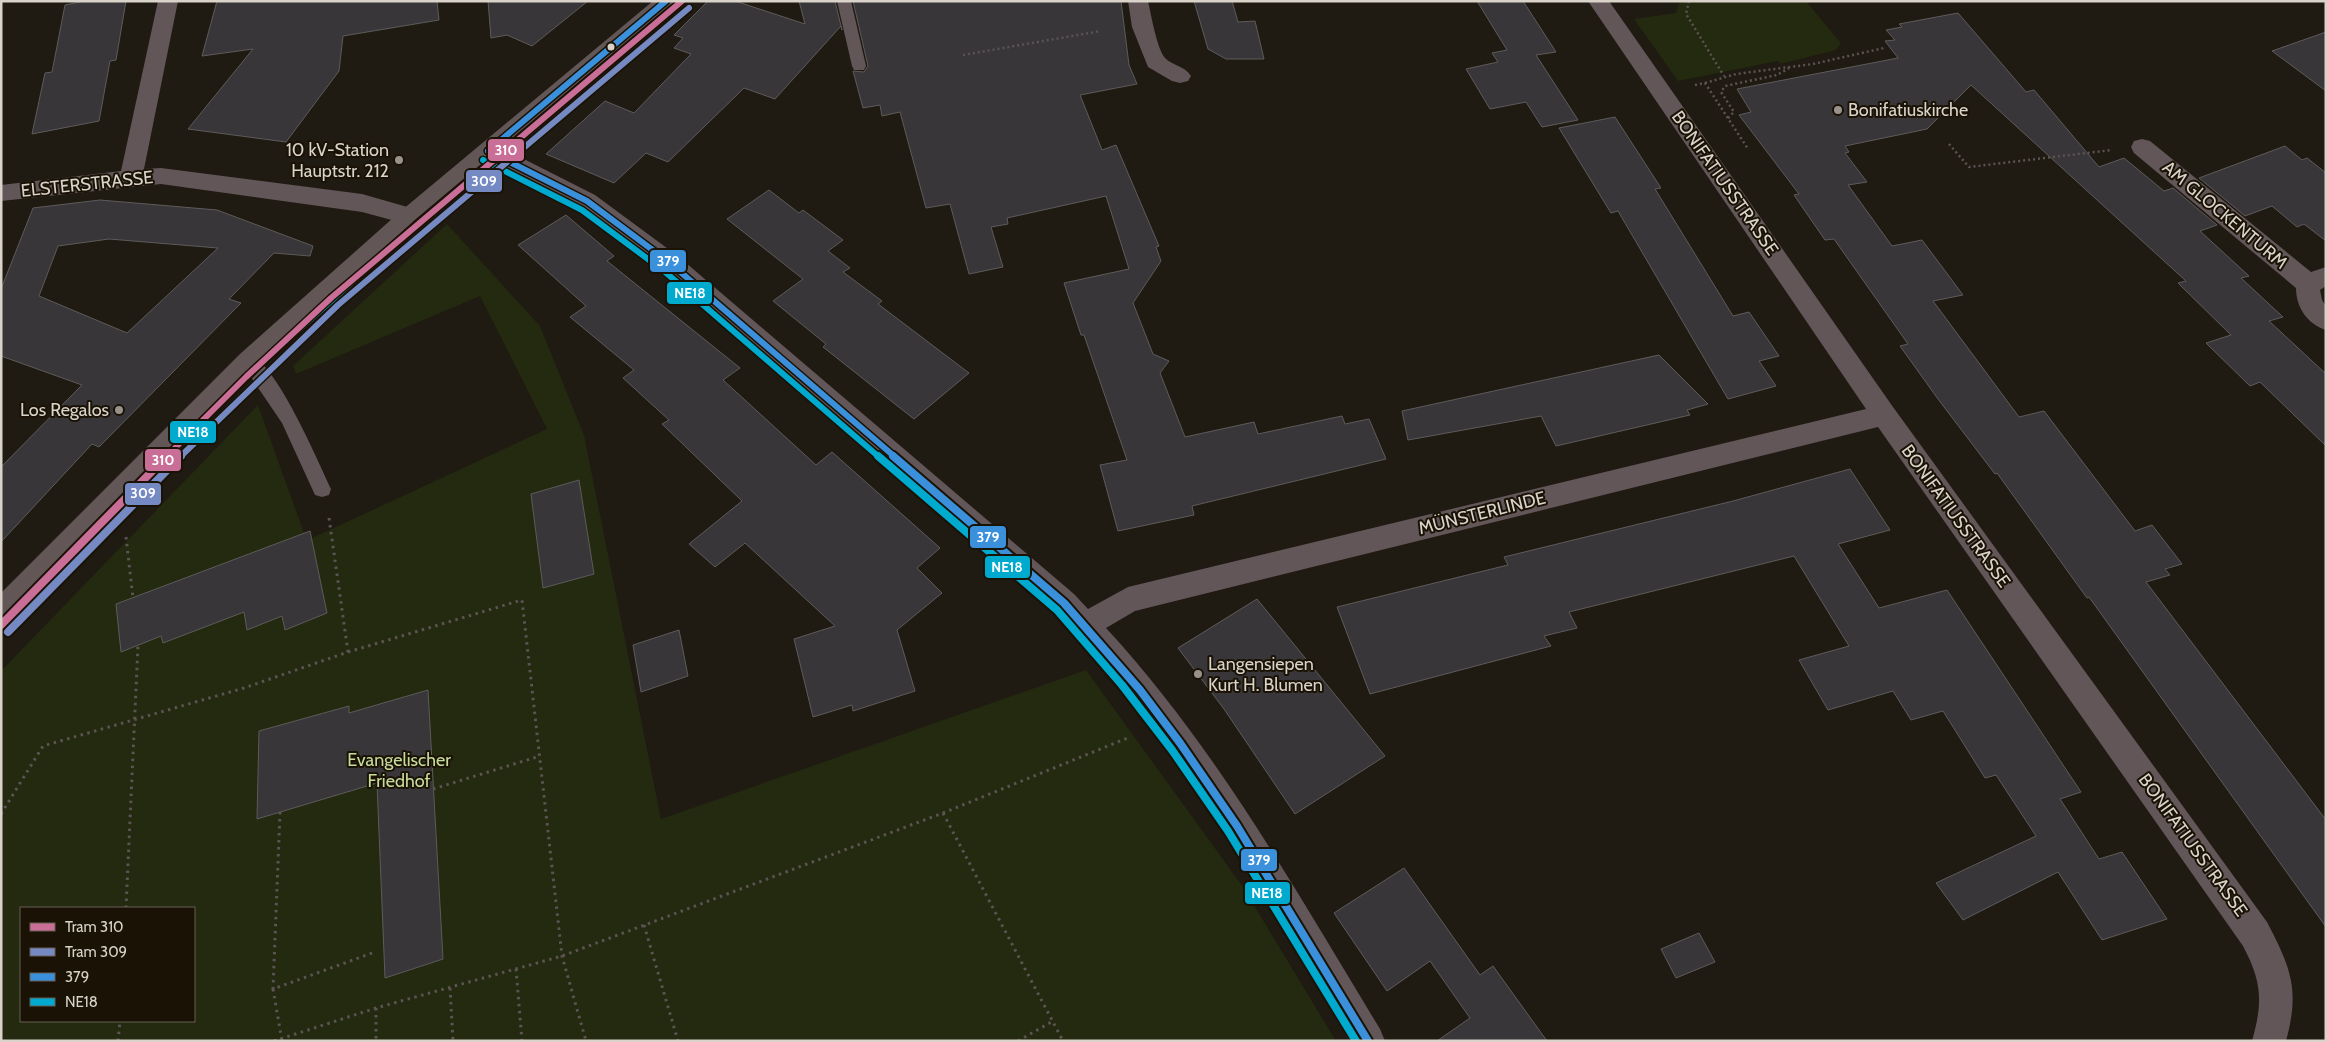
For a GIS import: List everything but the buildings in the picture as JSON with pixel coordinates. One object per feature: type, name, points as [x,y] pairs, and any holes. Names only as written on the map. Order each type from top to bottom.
[{"type":"main road","points":[[1,612],[249,361],[410,216],[666,1]]},
{"type":"street","points":[[130,178],[168,1]]},
{"type":"street","points":[[1138,1],[1143,27],[1156,62],[1180,76]]},
{"type":"street","name":"BONIFATIUSSTRASSE","points":[[1598,1],[1723,179],[1884,415],[2255,934],[2268,959],[2278,988],[2277,1014],[2269,1041]]},
{"type":"street","name":"AM GLOCKENTURM","points":[[2142,147],[2317,280],[2307,299],[2318,315],[2326,320]]},
{"type":"street","points":[[488,151],[587,201],[670,263],[1064,603],[1086,625],[1118,660],[1208,784],[1368,1041]]},
{"type":"street","name":"ELSTERSTRASSE","points":[[1,193],[161,176],[362,203],[410,216]]},
{"type":"street","name":"MÜNSTERLINDE","points":[[1086,625],[1128,600],[1884,415]]},
{"type":"lane","points":[[844,1],[859,66]]},
{"type":"lane","points":[[249,361],[266,382],[289,419],[322,489]]},
{"type":"path","points":[[1689,1],[1686,14],[1724,76]]},
{"type":"path","points":[[963,55],[1101,31]]},
{"type":"path","points":[[1698,85],[1724,76],[1790,67],[1884,48]]},
{"type":"path","points":[[1728,118],[1734,112],[1722,92],[1725,86],[1777,76],[1790,67]]},
{"type":"path","points":[[1705,83],[1748,149]]},
{"type":"path","points":[[1950,144],[1969,167],[2142,147]]},
{"type":"path","points":[[322,489],[332,529],[348,652]]},
{"type":"path","points":[[126,532],[133,598]]},
{"type":"path","points":[[1,814],[43,746],[244,688],[348,652],[522,600],[562,956],[586,1041]]},
{"type":"path","points":[[126,907],[138,645]]},
{"type":"path","points":[[274,1041],[376,1008],[562,956],[943,813],[1165,723]]},
{"type":"path","points":[[433,789],[540,756]]},
{"type":"path","points":[[280,812],[273,989],[282,1039]]},
{"type":"path","points":[[943,813],[1062,1041]]},
{"type":"path","points":[[644,925],[678,1041]]},
{"type":"path","points":[[273,989],[375,952]]},
{"type":"path","points":[[516,969],[522,1041]]},
{"type":"path","points":[[450,988],[453,1041]]},
{"type":"path","points":[[376,1008],[376,1041]]},
{"type":"path","points":[[1018,1041],[1053,1021]]},
{"type":"path","points":[[118,1041],[120,1022]]},
{"type":"green space","points":[[1680,1],[1806,1],[1841,43],[1836,50],[1780,64],[1778,61],[1678,81],[1634,19],[1676,13]]},
{"type":"green space","name":"Evangelischer Friedhof","points":[[447,224],[540,326],[584,435],[661,819],[1086,670],[1243,887],[1336,1041],[1,1041],[1,671],[258,405],[304,533],[311,530],[312,538],[547,429],[480,296],[296,374],[293,366]]},
{"type":"tram line","name":"310","points":[[1,625],[164,459],[288,337],[374,260],[595,77],[682,1]]},
{"type":"tram line","name":"309","points":[[8,632],[170,466],[295,344],[381,267],[602,84],[689,8]]},
{"type":"transit line","name":"379","points":[[488,151],[666,1]]},
{"type":"transit line","name":"NE18","points":[[8,619],[256,368],[417,224],[672,9]]},
{"type":"transit line","name":"379","points":[[488,151],[587,201],[670,263],[1064,603],[1150,703],[1209,784],[1291,911],[1368,1041]]},
{"type":"transit line","name":"NE18","points":[[483,160],[582,210],[664,271],[1057,610],[1133,698],[1201,790],[1306,957],[1356,1041]]},
{"type":"place","name":"Bonifatiuskirche","points":[[1838,110]]},
{"type":"place","name":"10 kV-Station Hauptstr. 212","points":[[399,160]]},
{"type":"place","name":"Los Regalos","points":[[119,410]]},
{"type":"place","name":"Langensiepen Kurt H. Blumen","points":[[1198,674]]}]
